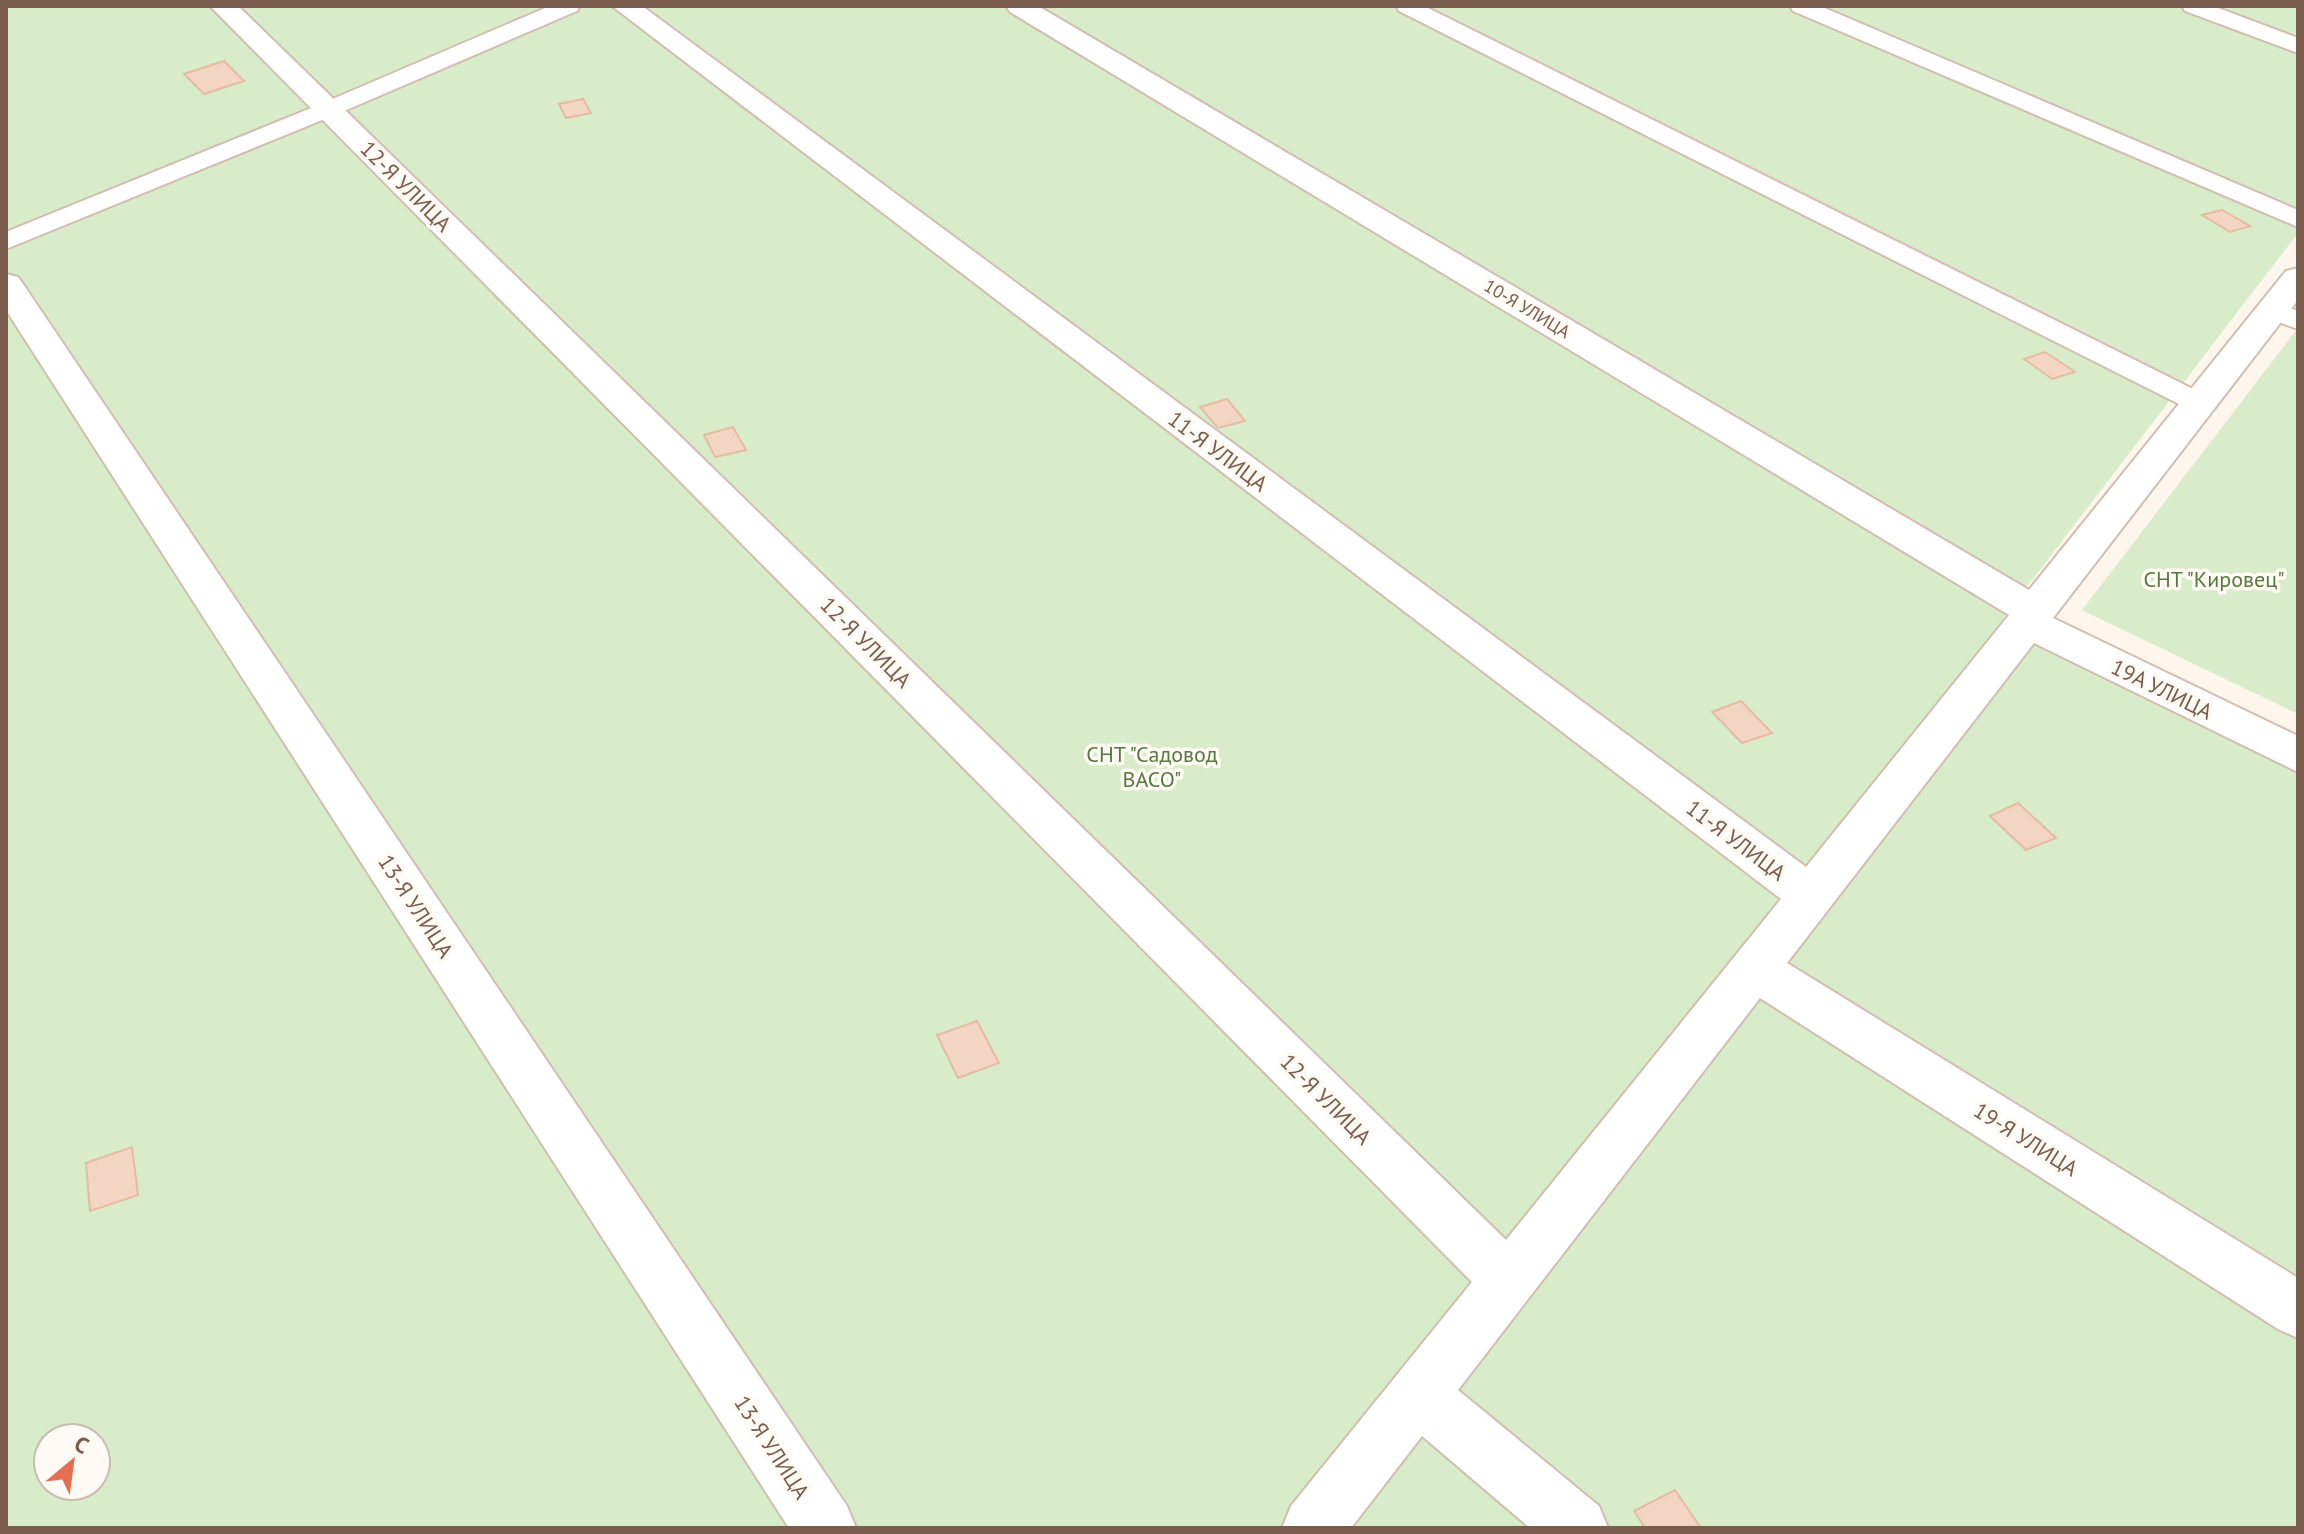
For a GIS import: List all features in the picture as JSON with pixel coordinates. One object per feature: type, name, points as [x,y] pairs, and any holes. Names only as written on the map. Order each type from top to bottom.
[{"type":"street","name":"12-Я УЛИЦА","points":[[223,6],[1508,1280]]},
{"type":"street","name":"11-Я УЛИЦА","points":[[625,6],[1811,896]]},
{"type":"street","name":"10-Я УЛИЦА","points":[[1019,6],[2031,617]]},
{"type":"street","name":"13-Я УЛИЦА","points":[[6,284],[825,1528]]},
{"type":"street","points":[[1313,1528],[2199,403],[2289,303]]},
{"type":"street","name":"19А УЛИЦА","points":[[2031,617],[2298,755]]},
{"type":"street","name":"19-Я УЛИЦА","points":[[1754,968],[2298,1310]]},
{"type":"street","points":[[1418,1395],[1577,1528]]},
{"type":"lane","points":[[6,241],[329,109],[569,6]]},
{"type":"lane","points":[[1407,6],[2199,403]]},
{"type":"lane","points":[[1801,6],[2298,219]]},
{"type":"lane","points":[[2193,6],[2298,46]]},
{"type":"green space","name":"СНТ \"Садовод ВАСО\"","points":[[6,6],[2298,6],[2298,233],[2003,618],[2298,764],[2298,1528],[6,1528]]},
{"type":"green space","name":"СНТ \"Кировец\"","points":[[2298,328],[2298,714],[2082,610]]},
{"type":"building","points":[[224,61],[244,81],[204,94],[184,74]]},
{"type":"building","points":[[583,99],[591,113],[566,118],[559,104]]},
{"type":"building","points":[[2222,210],[2250,226],[2230,232],[2202,215]]},
{"type":"building","points":[[2045,352],[2075,372],[2052,379],[2024,359]]},
{"type":"building","points":[[1227,399],[1245,421],[1218,428],[1200,407]]},
{"type":"building","points":[[733,427],[746,450],[715,457],[704,435]]},
{"type":"building","points":[[1741,701],[1772,733],[1742,743],[1712,712]]},
{"type":"building","points":[[2018,803],[2056,838],[2026,850],[1990,816]]},
{"type":"building","points":[[977,1021],[999,1063],[958,1078],[937,1035]]},
{"type":"building","points":[[132,1147],[138,1195],[90,1211],[86,1163]]},
{"type":"building","points":[[1675,1490],[1701,1528],[1645,1528],[1634,1511]]}]
